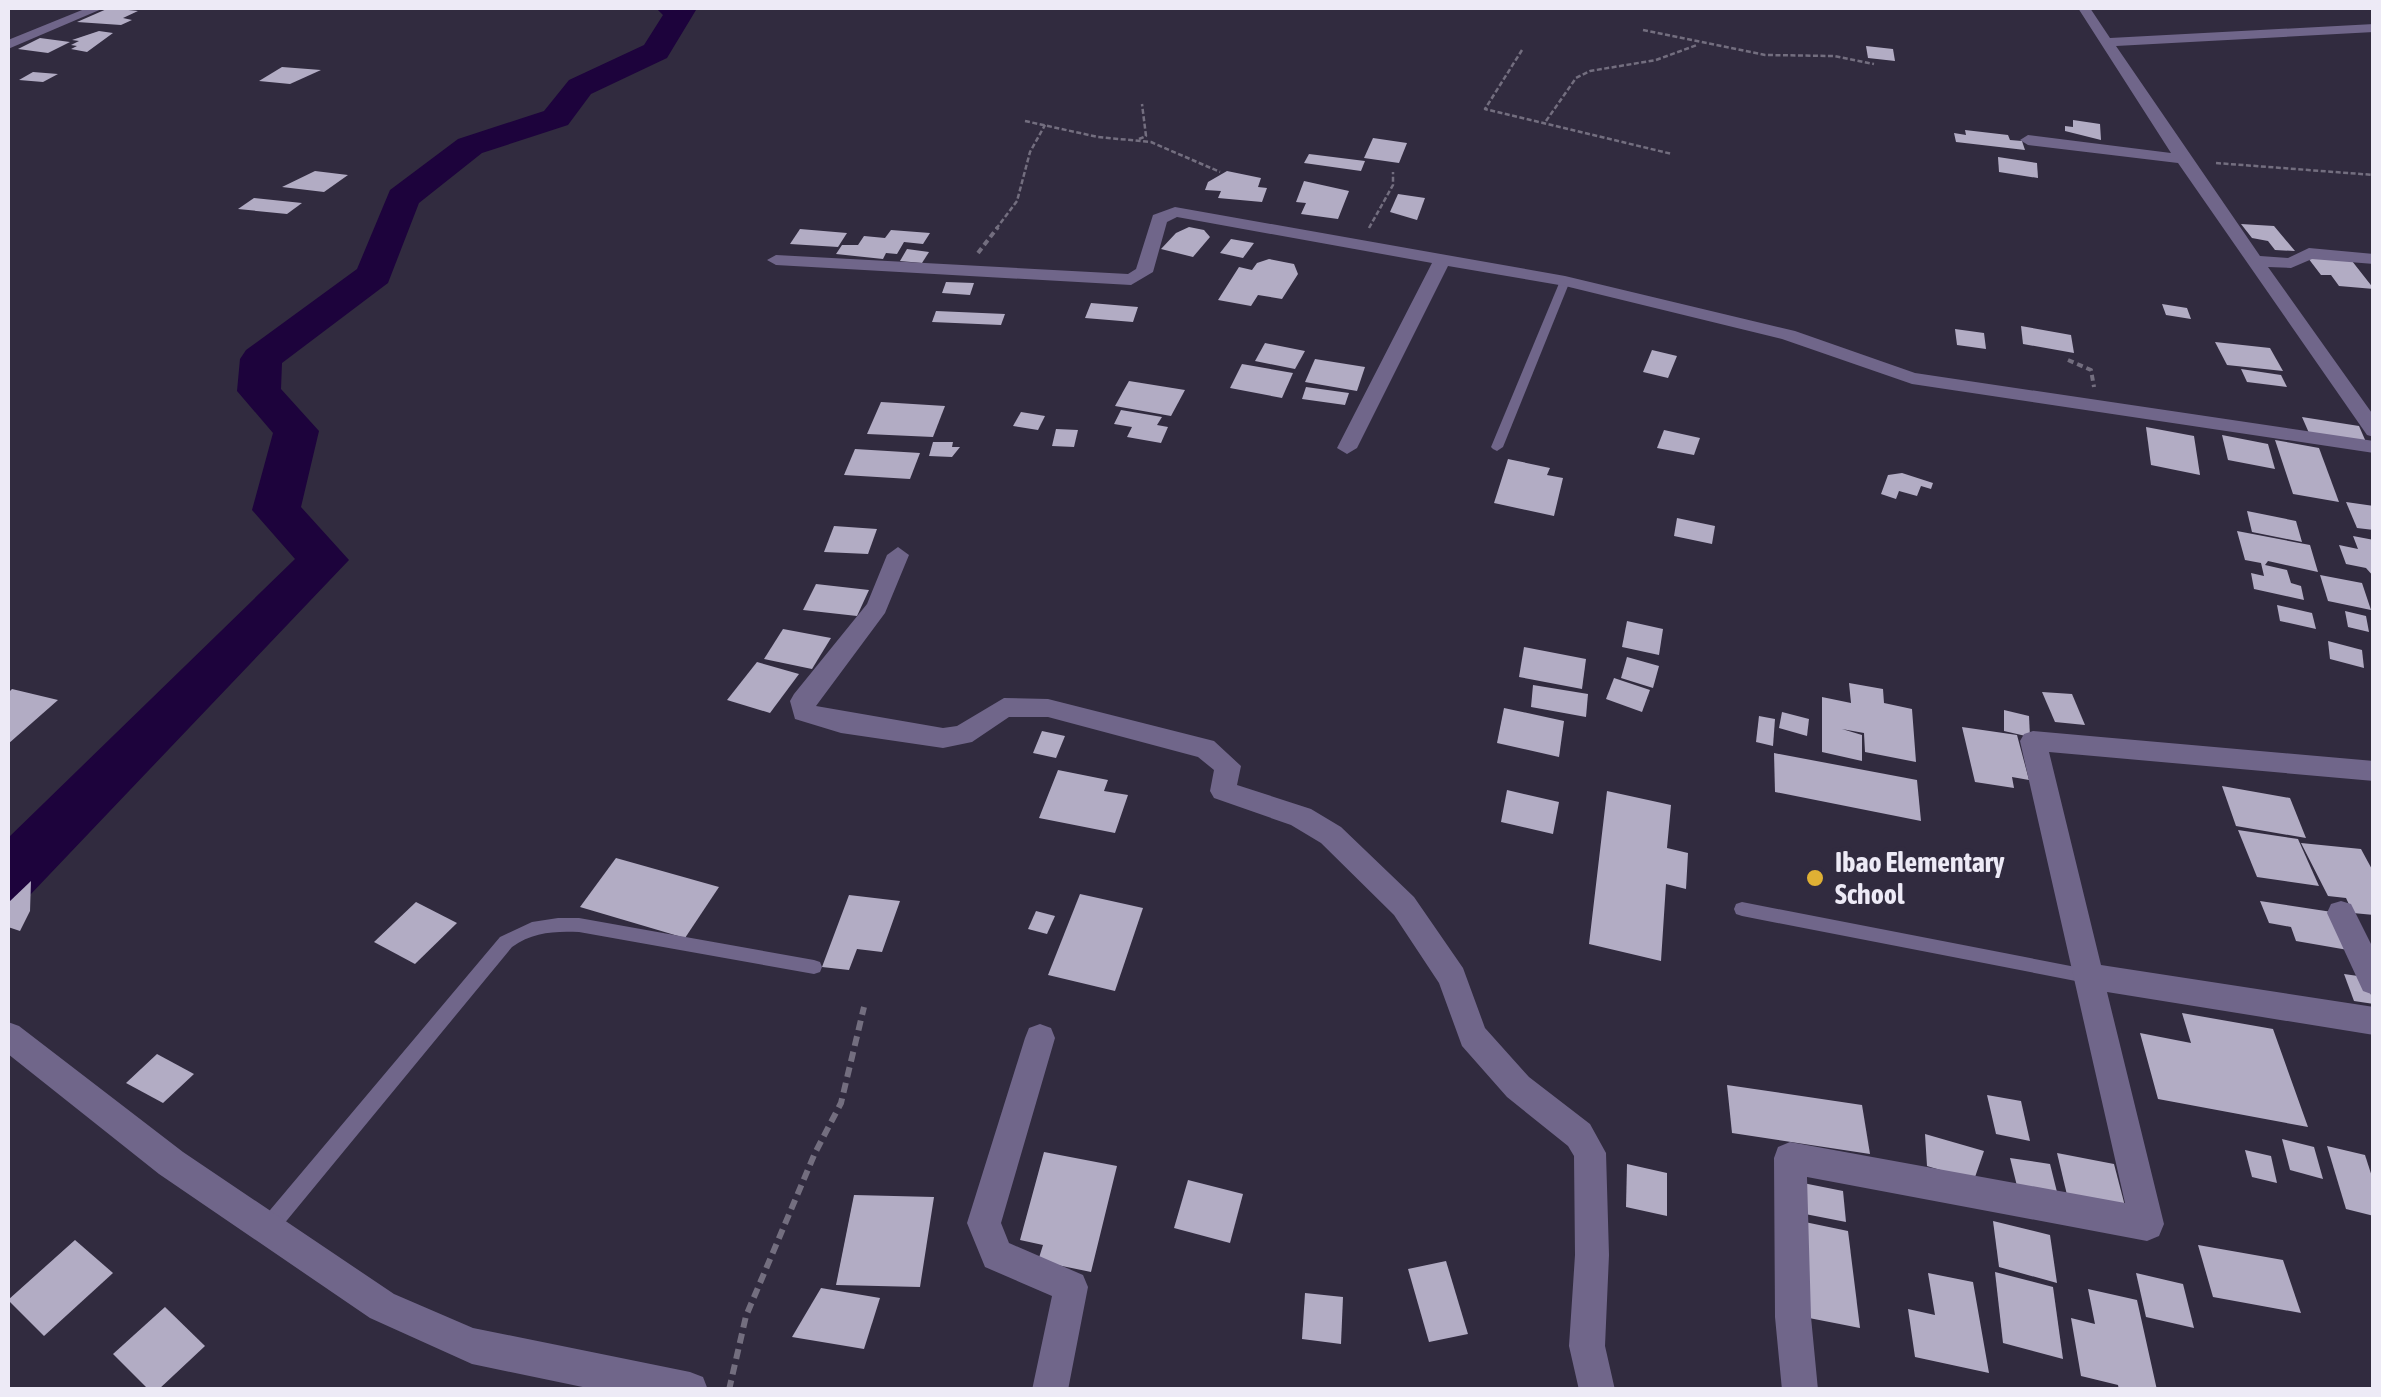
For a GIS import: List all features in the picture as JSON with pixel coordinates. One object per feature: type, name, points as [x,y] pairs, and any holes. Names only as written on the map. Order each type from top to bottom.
[{"type":"street","points":[[8,45],[97,8]]},
{"type":"street","points":[[2084,8],[2183,160],[2374,431]]},
{"type":"street","points":[[2105,42],[2374,28]]},
{"type":"street","points":[[2028,140],[2183,160]]},
{"type":"street","points":[[776,260],[1122,280],[1140,277],[1159,219],[1175,212],[1565,281],[1788,334],[1890,373],[2374,447]]},
{"type":"street","points":[[2254,260],[2291,263],[2309,253],[2374,258]]},
{"type":"street","points":[[1347,448],[1443,258]]},
{"type":"street","points":[[898,556],[877,607],[803,701],[804,712],[841,724],[943,738],[963,735],[1004,707],[1048,708],[1176,744],[1206,748],[1228,766],[1223,791],[1300,817],[1331,835],[1404,906],[1432,944],[1452,977],[1473,1036],[1518,1087],[1578,1135],[1590,1153],[1592,1254],[1587,1346],[1597,1390]]},
{"type":"street","points":[[1800,1390],[1793,1317],[1790,1158],[2147,1224],[2033,741],[2374,770]]},
{"type":"street","points":[[2341,912],[2374,982]]},
{"type":"street","points":[[2086,976],[2374,1021]]},
{"type":"street","points":[[8,1036],[170,1163],[382,1306],[472,1346],[690,1390]]},
{"type":"street","points":[[1040,1038],[984,1222],[997,1256],[1071,1288],[1050,1390]]},
{"type":"lane","points":[[1498,447],[1565,281]]},
{"type":"lane","points":[[1742,909],[2086,976]]},
{"type":"lane","points":[[267,1229],[506,942],[522,930],[544,924],[579,925],[814,966]]},
{"type":"path","points":[[1643,30],[1765,55],[1834,56],[1874,64]]},
{"type":"path","points":[[1546,121],[1576,78],[1590,71],[1656,60],[1700,44]]},
{"type":"path","points":[[1522,50],[1485,109],[1672,154]]},
{"type":"path","points":[[1138,141],[1146,136],[1142,104]]},
{"type":"path","points":[[1025,120],[1151,142],[1220,172]]},
{"type":"path","points":[[970,272],[980,248],[1008,218],[1017,202],[1030,152],[1045,125]]},
{"type":"path","points":[[2183,160],[2374,175]]},
{"type":"path","points":[[1363,244],[1371,221],[1393,185],[1393,172]]},
{"type":"path","points":[[2068,360],[2092,370],[2094,406]]},
{"type":"path","points":[[729,1390],[746,1316],[815,1154],[841,1104],[864,1007]]},
{"type":"building","points":[[109,8],[138,11],[123,18],[132,20],[121,25],[77,22]]},
{"type":"building","points":[[99,31],[113,33],[87,52],[71,49],[79,41],[72,40]]},
{"type":"building","points":[[40,38],[70,42],[48,53],[18,49]]},
{"type":"building","points":[[1866,46],[1893,49],[1895,61],[1868,58]]},
{"type":"building","points":[[282,67],[321,70],[290,84],[259,81]]},
{"type":"building","points":[[33,72],[58,74],[43,82],[19,80]]},
{"type":"building","points":[[2073,120],[2100,124],[2101,140],[2065,131],[2065,126],[2073,127]]},
{"type":"building","points":[[1965,130],[2008,135],[2010,140],[2022,141],[2025,150],[1956,142],[1954,133],[1966,135]]},
{"type":"building","points":[[1373,138],[1407,143],[1399,163],[1364,158]]},
{"type":"building","points":[[1309,154],[1365,161],[1361,171],[1304,163]]},
{"type":"building","points":[[1998,157],[2037,163],[2038,178],[1999,172]]},
{"type":"building","points":[[315,171],[348,175],[324,192],[282,187]]},
{"type":"building","points":[[1227,171],[1261,178],[1258,187],[1267,188],[1262,202],[1218,198],[1221,191],[1205,190],[1208,182]]},
{"type":"building","points":[[1304,181],[1349,191],[1338,219],[1301,214],[1306,203],[1296,202]]},
{"type":"building","points":[[1398,194],[1425,198],[1417,220],[1390,212]]},
{"type":"building","points":[[254,198],[302,203],[287,214],[238,209]]},
{"type":"building","points":[[2241,224],[2274,226],[2295,251],[2275,250],[2268,241],[2252,238]]},
{"type":"building","points":[[1189,227],[1204,230],[1210,237],[1193,257],[1161,249],[1176,233]]},
{"type":"building","points":[[800,229],[847,233],[838,247],[790,244]]},
{"type":"building","points":[[891,230],[930,233],[923,244],[904,242],[897,254],[886,253],[883,259],[836,254],[842,245],[858,245],[864,236],[885,238]]},
{"type":"building","points":[[1231,239],[1254,243],[1243,258],[1220,253]]},
{"type":"building","points":[[907,249],[929,252],[922,263],[900,261]]},
{"type":"building","points":[[2308,258],[2352,261],[2374,289],[2339,286],[2331,275],[2321,275]]},
{"type":"building","points":[[1269,259],[1294,264],[1298,274],[1282,299],[1258,295],[1251,306],[1218,300],[1239,267],[1252,270],[1257,263]]},
{"type":"building","points":[[946,282],[974,283],[970,295],[942,293]]},
{"type":"building","points":[[1091,303],[1138,307],[1133,322],[1085,318]]},
{"type":"building","points":[[2162,304],[2187,308],[2191,319],[2166,315]]},
{"type":"building","points":[[936,311],[1005,314],[1001,325],[932,322]]},
{"type":"building","points":[[2021,326],[2071,335],[2074,353],[2023,344]]},
{"type":"building","points":[[1955,329],[1984,333],[1986,349],[1957,345]]},
{"type":"building","points":[[2215,342],[2270,348],[2283,371],[2227,365]]},
{"type":"building","points":[[1265,343],[1305,351],[1295,369],[1255,361]]},
{"type":"building","points":[[1652,350],[1677,356],[1668,378],[1643,372]]},
{"type":"building","points":[[1315,359],[1365,367],[1357,391],[1305,382]]},
{"type":"building","points":[[1242,364],[1293,373],[1282,398],[1230,388]]},
{"type":"building","points":[[2241,369],[2281,375],[2287,387],[2247,382]]},
{"type":"building","points":[[1129,381],[1185,390],[1171,416],[1115,406]]},
{"type":"building","points":[[1306,387],[1349,393],[1345,405],[1302,399]]},
{"type":"building","points":[[881,402],[945,406],[933,437],[867,434]]},
{"type":"building","points":[[1121,410],[1162,417],[1157,425],[1168,427],[1161,443],[1127,437],[1132,427],[1114,424]]},
{"type":"building","points":[[1021,412],[1045,416],[1038,430],[1013,426]]},
{"type":"building","points":[[2302,417],[2359,426],[2366,442],[2309,433]]},
{"type":"building","points":[[2146,427],[2194,436],[2200,475],[2151,465]]},
{"type":"building","points":[[1056,429],[1078,430],[1074,447],[1052,446]]},
{"type":"building","points":[[1664,430],[1700,438],[1694,455],[1657,448]]},
{"type":"building","points":[[2222,435],[2268,444],[2275,469],[2228,460]]},
{"type":"building","points":[[2275,440],[2319,448],[2339,502],[2293,494]]},
{"type":"building","points":[[933,442],[953,442],[952,447],[960,447],[952,457],[929,456]]},
{"type":"building","points":[[855,449],[920,453],[910,479],[844,475]]},
{"type":"building","points":[[1508,459],[1550,468],[1547,475],[1563,478],[1554,516],[1494,503]]},
{"type":"building","points":[[1902,473],[1933,483],[1931,489],[1921,486],[1917,496],[1899,491],[1896,499],[1881,494],[1888,475]]},
{"type":"building","points":[[2346,502],[2374,506],[2374,530],[2357,528]]},
{"type":"building","points":[[2247,511],[2296,521],[2302,542],[2252,532]]},
{"type":"building","points":[[1677,518],[1715,526],[1712,544],[1674,536]]},
{"type":"building","points":[[834,526],[877,529],[868,554],[824,552]]},
{"type":"building","points":[[2237,531],[2310,545],[2318,572],[2268,561],[2265,565],[2287,570],[2291,583],[2301,586],[2304,600],[2254,589],[2251,573],[2264,576],[2261,563],[2245,560]]},
{"type":"building","points":[[2353,536],[2374,540],[2374,577],[2366,568],[2346,564],[2339,545],[2358,549]]},
{"type":"building","points":[[2320,575],[2362,583],[2371,610],[2328,601]]},
{"type":"building","points":[[816,584],[869,590],[857,616],[803,610]]},
{"type":"building","points":[[2277,605],[2312,613],[2316,629],[2280,621]]},
{"type":"building","points":[[2345,611],[2366,616],[2369,632],[2348,627]]},
{"type":"building","points":[[1627,621],[1663,629],[1659,655],[1622,647]]},
{"type":"building","points":[[783,629],[831,638],[812,669],[764,659]]},
{"type":"building","points":[[2328,641],[2362,650],[2364,668],[2330,659]]},
{"type":"building","points":[[1524,647],[1586,659],[1582,689],[1519,677]]},
{"type":"building","points":[[1627,657],[1659,666],[1653,688],[1621,678]]},
{"type":"building","points":[[757,662],[799,674],[770,713],[727,700]]},
{"type":"building","points":[[1614,678],[1650,690],[1642,712],[1606,699]]},
{"type":"building","points":[[1849,683],[1883,689],[1884,703],[1912,709],[1916,762],[1865,752],[1864,733],[1842,729],[1862,735],[1862,761],[1822,752],[1822,697],[1851,703]]},
{"type":"building","points":[[1533,685],[1588,694],[1586,717],[1531,707]]},
{"type":"building","points":[[12,689],[58,700],[8,744],[8,693]]},
{"type":"building","points":[[2042,692],[2072,694],[2085,725],[2055,722]]},
{"type":"building","points":[[1504,708],[1564,721],[1559,757],[1497,743]]},
{"type":"building","points":[[2004,710],[2029,716],[2030,737],[2004,731]]},
{"type":"building","points":[[1782,712],[1809,719],[1807,736],[1779,728]]},
{"type":"building","points":[[1759,716],[1775,719],[1773,746],[1756,742]]},
{"type":"building","points":[[1962,727],[2017,735],[2029,780],[2012,777],[2014,788],[1975,782]]},
{"type":"building","points":[[1042,731],[1065,736],[1056,758],[1033,753]]},
{"type":"building","points":[[1774,753],[1917,780],[1921,821],[1775,792]]},
{"type":"building","points":[[1058,770],[1108,780],[1104,791],[1128,795],[1115,833],[1039,818]]},
{"type":"building","points":[[2222,786],[2290,798],[2306,838],[2236,826]]},
{"type":"building","points":[[1507,790],[1559,802],[1553,834],[1501,822]]},
{"type":"building","points":[[1607,791],[1671,805],[1667,848],[1688,853],[1686,889],[1666,884],[1661,961],[1589,944]]},
{"type":"building","points":[[2238,830],[2298,839],[2319,886],[2257,877]]},
{"type":"building","points":[[2301,843],[2361,849],[2374,873],[2374,915],[2353,913],[2346,898],[2328,896]]},
{"type":"building","points":[[616,858],[719,887],[685,938],[580,907]]},
{"type":"building","points":[[31,881],[30,911],[20,931],[8,927],[8,903]]},
{"type":"building","points":[[1080,894],[1143,908],[1115,991],[1048,975]]},
{"type":"building","points":[[849,895],[900,901],[882,952],[857,949],[849,970],[822,967]]},
{"type":"building","points":[[2260,901],[2332,912],[2348,950],[2296,941],[2291,927],[2269,923]]},
{"type":"building","points":[[416,902],[457,923],[415,964],[374,942]]},
{"type":"building","points":[[1036,911],[1055,916],[1047,934],[1028,929]]},
{"type":"building","points":[[2344,974],[2365,977],[2374,1004],[2354,1001]]},
{"type":"building","points":[[2182,1013],[2273,1029],[2308,1127],[2158,1099],[2140,1033],[2191,1043]]},
{"type":"building","points":[[157,1054],[194,1074],[163,1103],[126,1083]]},
{"type":"building","points":[[1727,1085],[1862,1105],[1870,1154],[1732,1133]]},
{"type":"building","points":[[1987,1095],[2021,1101],[2030,1141],[1996,1134]]},
{"type":"building","points":[[1925,1134],[1984,1151],[1974,1180],[1927,1166]]},
{"type":"building","points":[[2282,1139],[2314,1147],[2323,1179],[2290,1170]]},
{"type":"building","points":[[2327,1146],[2365,1155],[2374,1183],[2374,1216],[2346,1209]]},
{"type":"building","points":[[2245,1150],[2271,1156],[2277,1183],[2252,1177]]},
{"type":"building","points":[[1044,1152],[1117,1166],[1091,1272],[1038,1261],[1043,1245],[1020,1240]]},
{"type":"building","points":[[2057,1153],[2114,1164],[2126,1210],[2068,1199]]},
{"type":"building","points":[[2010,1158],[2050,1164],[2059,1200],[2019,1194]]},
{"type":"building","points":[[1627,1164],[1667,1173],[1667,1216],[1626,1207]]},
{"type":"building","points":[[1188,1180],[1243,1194],[1230,1243],[1174,1228]]},
{"type":"building","points":[[1803,1183],[1843,1191],[1846,1222],[1805,1214]]},
{"type":"building","points":[[854,1195],[934,1197],[920,1287],[836,1285]]},
{"type":"building","points":[[1800,1221],[1848,1231],[1860,1328],[1809,1318]]},
{"type":"building","points":[[1993,1221],[2050,1235],[2057,1283],[1999,1267]]},
{"type":"building","points":[[75,1240],[113,1273],[44,1336],[8,1300]]},
{"type":"building","points":[[2198,1245],[2283,1260],[2301,1313],[2213,1297]]},
{"type":"building","points":[[1446,1261],[1468,1334],[1429,1342],[1408,1269]]},
{"type":"building","points":[[1995,1272],[2053,1287],[2063,1359],[2003,1343]]},
{"type":"building","points":[[1928,1273],[1973,1282],[1989,1373],[1915,1357],[1908,1309],[1935,1315]]},
{"type":"building","points":[[2136,1273],[2183,1284],[2194,1328],[2146,1317]]},
{"type":"building","points":[[821,1288],[880,1298],[864,1349],[792,1337]]},
{"type":"building","points":[[2088,1289],[2137,1300],[2157,1390],[2119,1390],[2118,1385],[2081,1376],[2071,1318],[2095,1324]]},
{"type":"building","points":[[1305,1293],[1343,1297],[1341,1344],[1302,1339]]},
{"type":"building","points":[[165,1307],[205,1346],[158,1390],[149,1390],[113,1354]]},
{"type":"waterway","points":[[8,877],[324,560],[276,510],[296,431],[259,391],[261,359],[374,275],[403,198],[470,146],[556,118],[580,87],[656,51],[681,10],[670,8]]},
{"type":"place","name":"Ibao Elementary School","points":[[1815,878]]}]
